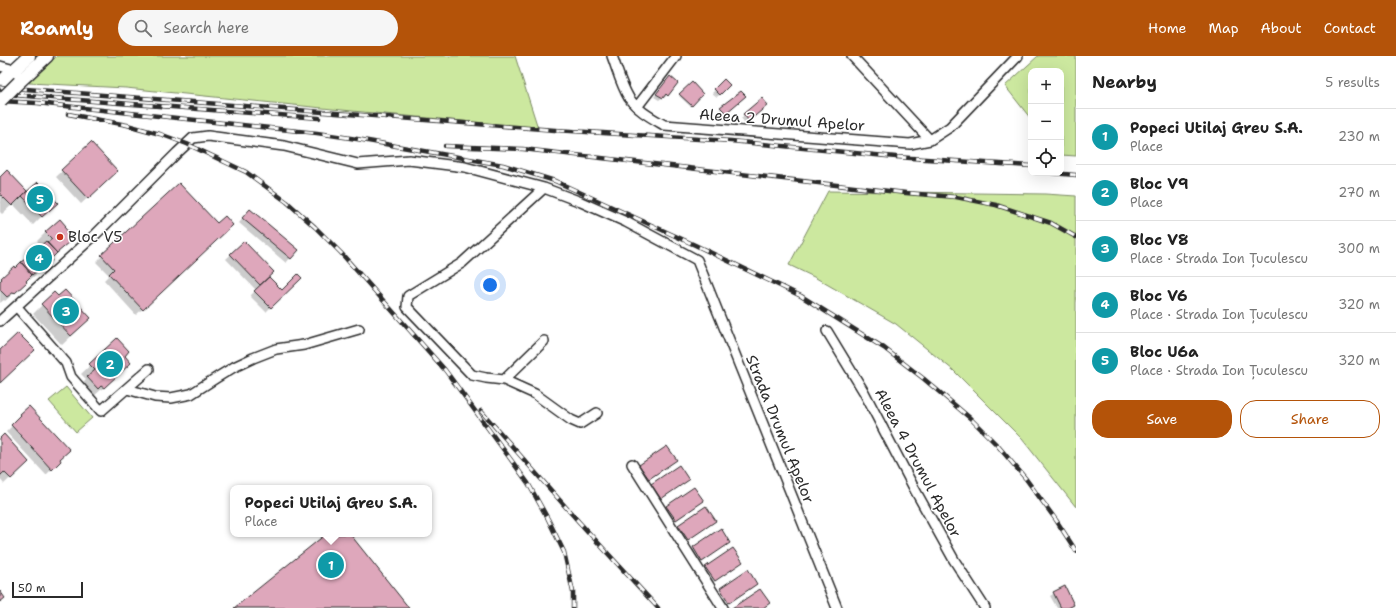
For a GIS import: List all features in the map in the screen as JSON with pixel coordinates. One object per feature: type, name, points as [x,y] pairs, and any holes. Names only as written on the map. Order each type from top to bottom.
[{"type":"main road","points":[[0,83],[28,56]]},
{"type":"main road","points":[[0,101],[47,56]]},
{"type":"street","points":[[612,56],[629,98],[637,107],[676,56]]},
{"type":"street","points":[[852,56],[930,140],[940,135],[950,127],[1018,56]]},
{"type":"street","points":[[0,66],[12,72],[21,81]]},
{"type":"street","name":"Aleea 2 Drumul Apelor","points":[[637,107],[648,116],[664,125],[910,144],[930,140]]},
{"type":"street","points":[[0,322],[96,234],[176,153],[194,138],[208,136],[284,146],[358,164],[409,160],[465,167],[544,188]]},
{"type":"street","points":[[544,188],[462,263],[408,296],[408,307],[472,375],[504,380],[535,394],[571,420],[580,424],[597,413]]},
{"type":"street","name":"Strada Drumul Apelor","points":[[544,188],[581,202],[626,222],[697,260],[837,608]]},
{"type":"street","points":[[17,306],[66,363],[70,377],[101,411],[149,369]]},
{"type":"street","points":[[126,389],[160,398],[171,398],[191,394],[216,378],[253,358],[270,351],[304,345],[359,329]]},
{"type":"street","name":"Aleea 4 Drumul Apelor","points":[[827,331],[867,398],[915,490],[954,560],[985,608]]},
{"type":"street","points":[[504,380],[544,341]]},
{"type":"street","points":[[632,464],[723,608]]},
{"type":"green space","points":[[57,56],[515,56],[538,128],[126,88],[29,83]]},
{"type":"green space","points":[[1038,56],[1076,56],[1076,156],[1064,155],[1064,68],[1028,68],[1028,115],[1005,86]]},
{"type":"green space","points":[[828,191],[1045,194],[1076,196],[1076,507],[1022,439],[953,370],[896,324],[816,278],[789,265]]},
{"type":"green space","points":[[66,387],[92,418],[76,432],[49,401]]},
{"type":"building","points":[[670,76],[678,83],[668,96],[666,94],[663,98],[656,94]]},
{"type":"building","points":[[724,79],[730,85],[720,95],[714,89]]},
{"type":"building","points":[[692,82],[703,94],[692,106],[679,94]]},
{"type":"building","points":[[741,91],[746,96],[726,113],[720,107]]},
{"type":"building","points":[[762,98],[768,105],[749,121],[743,114]]},
{"type":"building","points":[[91,142],[118,171],[88,199],[61,170]]},
{"type":"building","points":[[7,170],[27,191],[12,206],[0,194],[0,177]]},
{"type":"building","points":[[38,182],[58,203],[42,217],[22,196]]},
{"type":"building","points":[[179,183],[217,223],[225,216],[233,225],[143,310],[109,274],[114,269],[101,255]]},
{"type":"building","points":[[250,209],[299,250],[291,259],[242,218]]},
{"type":"building","name":"Bloc V5","points":[[60,219],[66,226],[64,227],[71,235],[67,239],[70,242],[57,253],[47,243],[52,239],[45,232]]},
{"type":"building","points":[[46,241],[57,253],[51,259],[52,261],[40,271],[39,269],[32,275],[21,262],[28,257],[26,255],[37,245],[39,247]]},
{"type":"building","points":[[244,241],[274,272],[260,285],[230,254]]},
{"type":"building","points":[[21,262],[32,275],[15,293],[14,292],[7,297],[0,290],[1,278],[14,266],[15,268]]},
{"type":"building","points":[[298,274],[302,278],[271,308],[254,291],[269,277],[282,290]]},
{"type":"building","points":[[65,290],[91,318],[71,336],[41,304],[54,292],[58,296]]},
{"type":"building","points":[[18,333],[35,350],[0,383],[0,350]]},
{"type":"building","points":[[117,338],[129,351],[125,356],[131,363],[104,388],[101,386],[98,389],[87,377],[95,370],[89,364]]},
{"type":"building","points":[[29,406],[70,450],[60,459],[61,461],[52,470],[11,425]]},
{"type":"building","points":[[4,434],[29,462],[11,479],[4,472],[0,476],[0,438]]},
{"type":"building","points":[[667,446],[677,460],[649,479],[639,465]]},
{"type":"building","points":[[679,465],[689,480],[661,499],[651,484]]},
{"type":"building","points":[[694,487],[704,501],[676,520],[666,506]]},
{"type":"building","points":[[706,506],[716,521],[688,540],[678,525]]},
{"type":"building","points":[[721,528],[730,543],[702,562],[693,547]]},
{"type":"building","points":[[322,537],[352,537],[409,608],[234,608]]},
{"type":"building","points":[[733,548],[743,562],[715,581],[705,567]]},
{"type":"building","points":[[748,569],[757,584],[729,603],[720,588]]},
{"type":"building","points":[[1065,586],[1074,605],[1068,608],[1061,608],[1053,592]]},
{"type":"building","points":[[760,589],[770,603],[763,608],[732,608]]},
{"type":"building","points":[[0,591],[5,598],[0,602]]},
{"type":"railway","points":[[0,87],[555,130],[731,141],[896,157],[1028,166]]},
{"type":"railway","points":[[0,94],[319,118]]},
{"type":"railway","points":[[0,101],[37,103],[317,133],[503,165],[555,181],[695,245],[801,296],[884,348],[924,379],[970,418],[998,446],[1026,479],[1056,520],[1076,551]]},
{"type":"railway","points":[[68,114],[127,125],[160,134],[187,144],[246,172],[287,202],[315,227],[341,253],[445,370],[528,483],[564,552],[573,592],[573,608]]},
{"type":"railway","points":[[445,146],[523,149],[906,193],[956,197],[996,205],[1051,223],[1076,237]]},
{"type":"railway","points":[[1064,174],[1076,175]]},
{"type":"railway","points":[[481,411],[579,522],[658,608]]},
{"type":"place","name":"Bloc U6a","points":[[40,199]]},
{"type":"place","name":"Bloc V5","points":[[60,237]]},
{"type":"place","name":"Bloc V6","points":[[39,258]]},
{"type":"place","name":"Bloc V8","points":[[66,311]]},
{"type":"place","name":"Bloc V9","points":[[110,364]]},
{"type":"place","name":"Popeci Utilaj Greu S.A.","points":[[331,565]]}]
